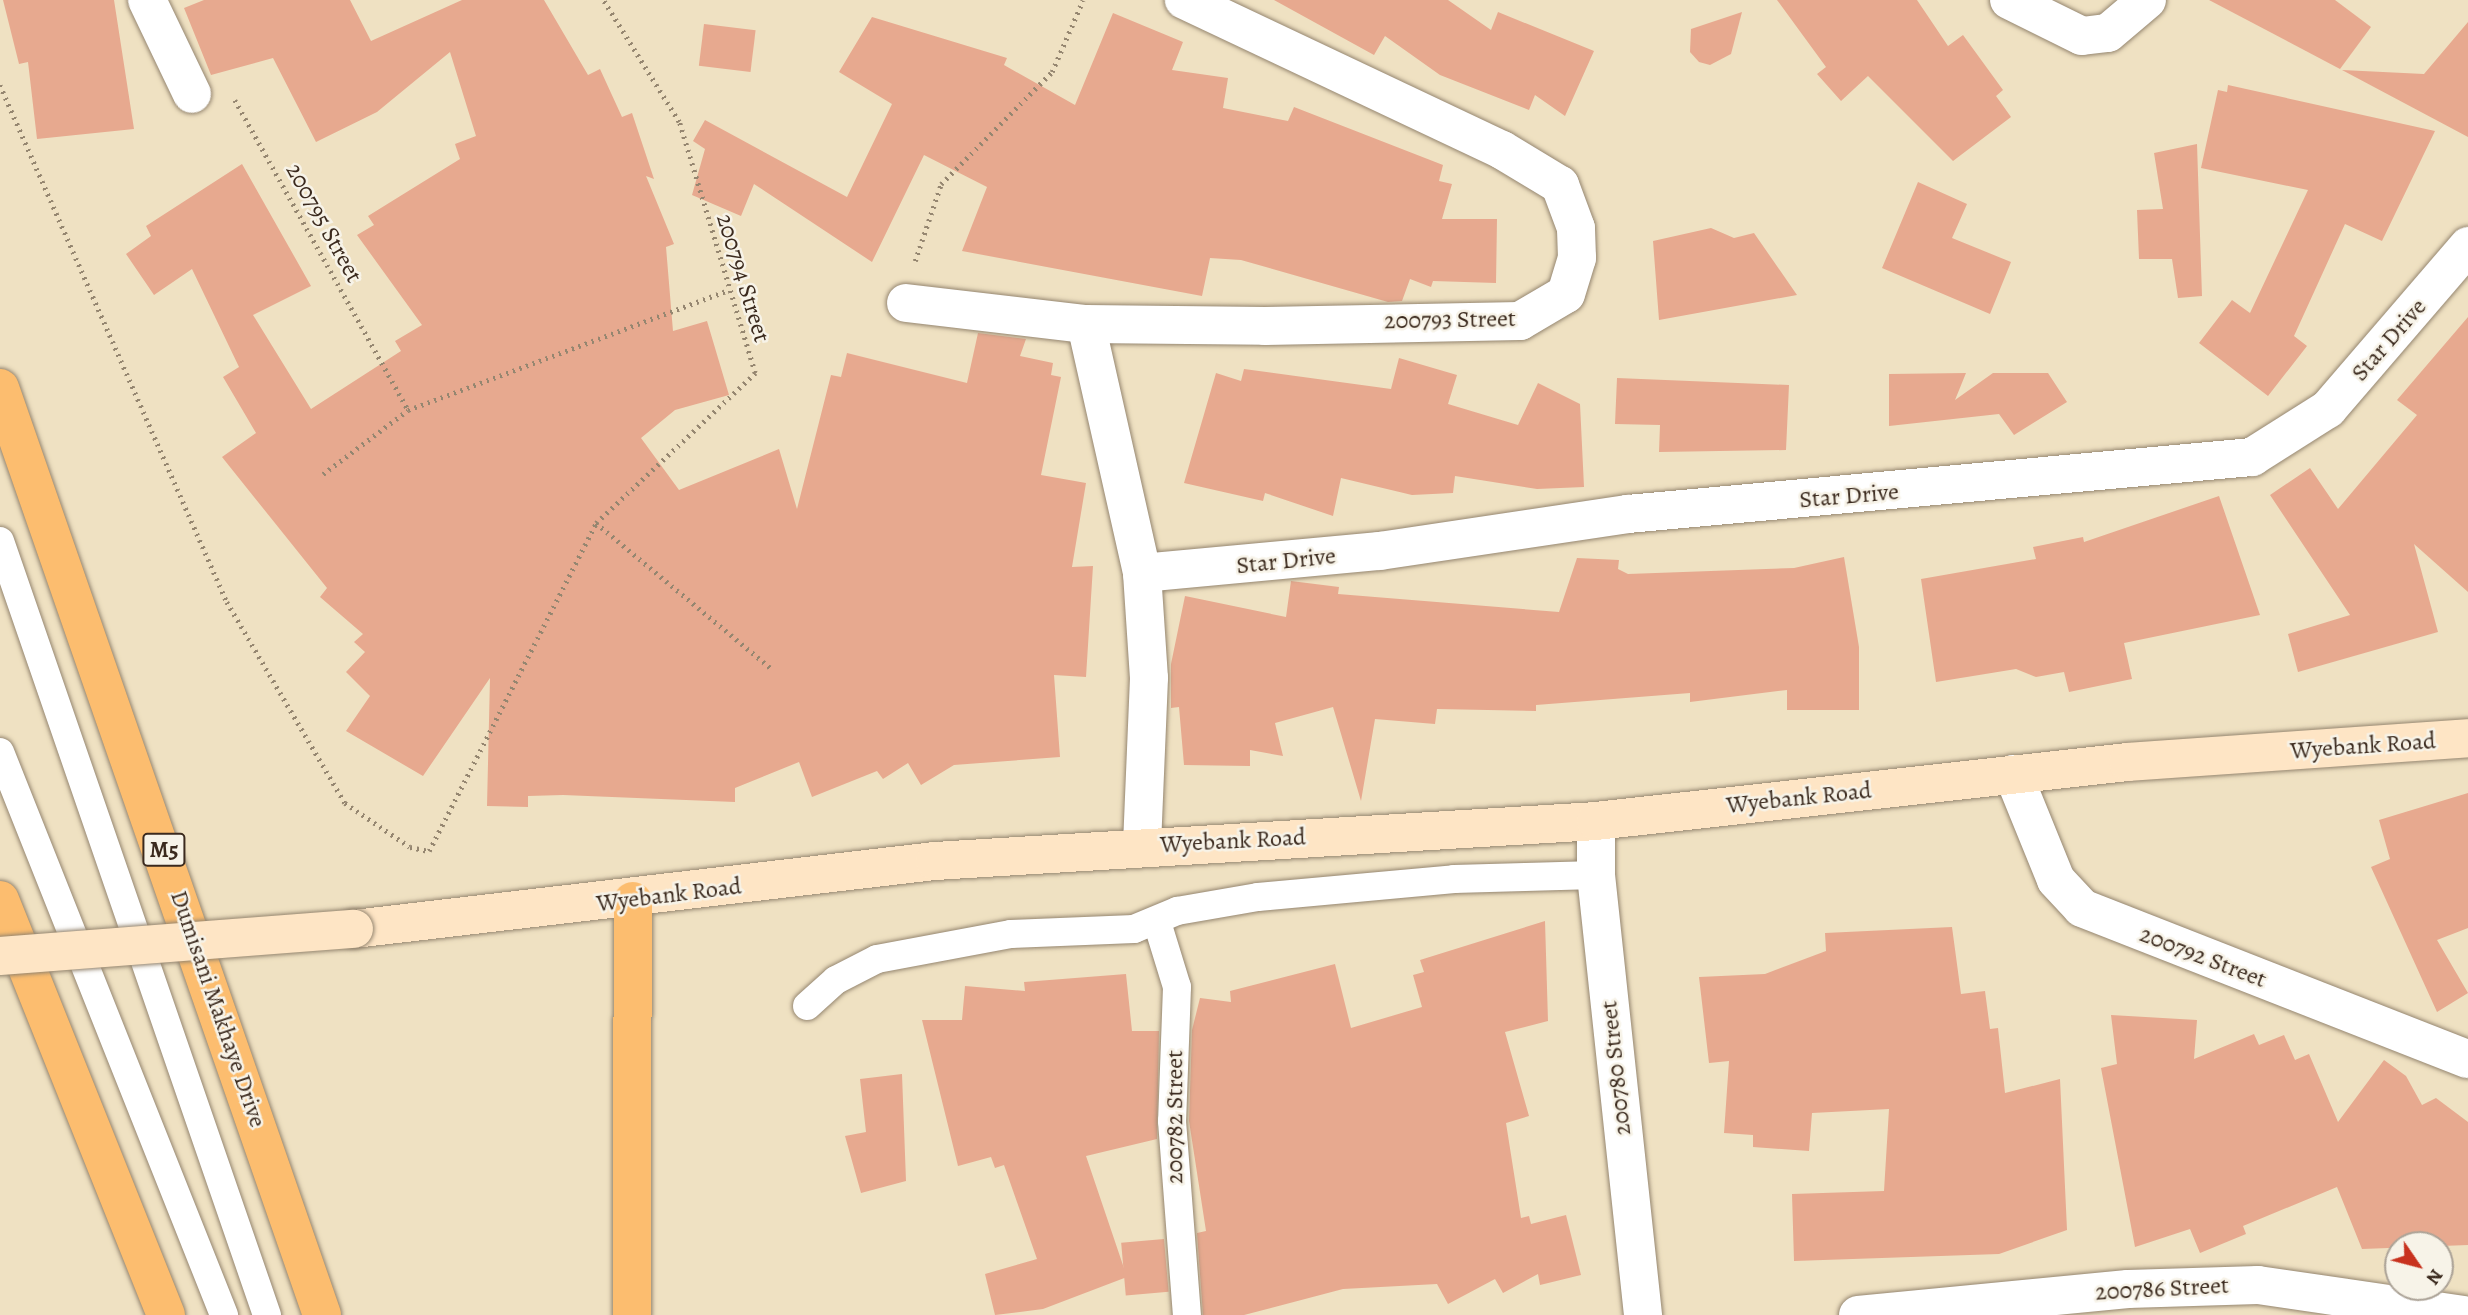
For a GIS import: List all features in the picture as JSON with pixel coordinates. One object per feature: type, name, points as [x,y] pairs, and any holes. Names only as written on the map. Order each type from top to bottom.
[{"type":"main road","name":"Dumisani Makhaye Drive","points":[[0,388],[322,1315]]},
{"type":"main road","points":[[0,900],[166,1315]]},
{"type":"main road","points":[[632,1315],[633,901]]},
{"type":"street","points":[[147,0],[192,94]]},
{"type":"street","name":"200793 Street","points":[[906,303],[1086,324],[1520,321],[1555,305],[1574,276],[1576,228],[1560,185],[1502,150],[1184,0]]},
{"type":"street","points":[[2009,0],[2082,36],[2108,33],[2147,0]]},
{"type":"street","name":"Star Drive","points":[[1142,573],[1380,551],[1628,514],[2252,457],[2328,409],[2468,246]]},
{"type":"street","points":[[1086,324],[1142,573],[1149,678],[1142,846]]},
{"type":"street","name":"Wyebank Road","points":[[0,956],[354,929],[633,901],[935,862],[1142,846],[1596,821],[2013,774],[2468,738]]},
{"type":"street","name":"200792 Street","points":[[2013,774],[2056,880],[2082,908],[2468,1059]]},
{"type":"street","name":"200780 Street","points":[[1596,821],[1595,876],[1643,1315]]},
{"type":"street","name":"200786 Street","points":[[1858,1315],[2128,1289],[2464,1315]]},
{"type":"lane","points":[[0,541],[267,1315]]},
{"type":"lane","points":[[0,752],[224,1315]]},
{"type":"lane","points":[[807,1006],[836,980],[877,959],[1011,934],[1134,929],[1157,922],[1177,911],[1258,897],[1454,878],[1595,876]]},
{"type":"lane","name":"200782 Street","points":[[1157,922],[1177,987],[1172,1121],[1187,1315]]},
{"type":"path","name":"200794 Street","points":[[0,85],[227,602],[345,803],[410,846],[429,851],[596,523],[755,373],[726,291],[679,122],[603,0]]},
{"type":"path","points":[[906,303],[927,215],[941,184],[1052,72],[1083,0]]},
{"type":"path","name":"200795 Street","points":[[192,94],[227,85],[408,410]]},
{"type":"path","points":[[323,474],[408,410],[726,291]]},
{"type":"path","points":[[596,523],[772,669]]},
{"type":"building","points":[[3,0],[114,0],[134,129],[37,139],[28,62],[19,64]]},
{"type":"building","points":[[204,0],[350,0],[371,41],[462,0],[544,0],[588,75],[600,69],[622,117],[632,113],[654,179],[646,176],[674,244],[666,247],[673,331],[707,321],[729,395],[675,410],[641,438],[679,490],[779,449],[797,509],[831,375],[841,377],[847,353],[967,383],[978,333],[1026,339],[1020,356],[1053,363],[1051,375],[1061,377],[1041,475],[1086,483],[1072,567],[1093,566],[1086,677],[1054,675],[1060,757],[954,765],[921,785],[908,763],[883,779],[877,771],[812,797],[799,762],[735,788],[735,802],[563,795],[528,796],[528,807],[487,806],[490,678],[423,776],[346,731],[370,696],[346,672],[365,652],[354,642],[363,634],[320,597],[327,588],[222,457],[256,433],[223,377],[239,367],[192,269],[154,295],[126,254],[151,236],[146,226],[242,164],[311,286],[253,315],[311,409],[401,351],[395,341],[422,325],[357,235],[374,225],[368,216],[460,159],[455,144],[476,136],[450,52],[377,112],[316,142],[273,58],[211,75],[184,8]]},
{"type":"building","points":[[1274,0],[1448,0],[1491,30],[1498,12],[1594,51],[1565,116],[1535,95],[1529,110],[1440,75],[1385,36],[1374,55]]},
{"type":"building","points":[[1777,0],[1917,0],[1948,46],[1963,35],[2003,90],[1996,96],[2011,117],[1953,161],[1868,76],[1841,101],[1817,74],[1826,67]]},
{"type":"building","points":[[2209,0],[2335,0],[2371,27],[2340,69]]},
{"type":"building","points":[[1742,12],[1731,54],[1710,65],[1699,62],[1690,52],[1691,29]]},
{"type":"building","points":[[1113,13],[1183,42],[1172,70],[1228,78],[1223,108],[1288,121],[1294,107],[1443,165],[1439,181],[1452,184],[1442,219],[1497,219],[1496,283],[1433,281],[1431,287],[1410,279],[1402,301],[1388,302],[1241,260],[1210,258],[1202,296],[962,251],[987,187],[924,155],[872,262],[754,184],[741,216],[692,195],[705,149],[693,141],[705,120],[847,197],[892,104],[839,72],[872,17],[1007,58],[1004,65],[1075,105]]},
{"type":"building","points":[[2468,22],[2468,137],[2342,70],[2424,74]]},
{"type":"building","points":[[704,24],[756,30],[750,72],[699,66]]},
{"type":"building","points":[[2228,85],[2435,131],[2382,241],[2345,224],[2294,336],[2307,346],[2268,396],[2199,343],[2232,300],[2250,313],[2308,190],[2201,168],[2218,90],[2227,92]]},
{"type":"building","points":[[2197,144],[2202,296],[2178,298],[2172,259],[2139,259],[2137,210],[2163,209],[2154,153]]},
{"type":"building","points":[[1918,182],[1967,204],[1952,238],[2011,262],[1990,314],[1882,268]]},
{"type":"building","points":[[1711,228],[1734,238],[1754,233],[1797,295],[1659,320],[1653,241]]},
{"type":"building","points":[[2468,317],[2468,592],[2414,544],[2438,632],[2298,672],[2288,634],[2350,615],[2270,495],[2310,468],[2338,509],[2417,415],[2397,400]]},
{"type":"building","points":[[1399,358],[1457,375],[1448,404],[1518,425],[1538,383],[1580,404],[1584,487],[1537,489],[1455,476],[1453,493],[1412,495],[1341,478],[1333,516],[1265,493],[1263,501],[1184,483],[1216,373],[1241,381],[1244,369],[1391,389]]},
{"type":"building","points":[[1966,373],[1955,400],[1993,373],[2048,373],[2067,402],[2014,435],[1999,414],[1889,426],[1889,374]]},
{"type":"building","points":[[1617,378],[1789,385],[1786,450],[1659,452],[1660,425],[1615,424]]},
{"type":"building","points":[[2219,496],[2260,615],[2124,643],[2132,679],[2069,692],[2064,672],[2036,677],[2016,669],[1936,682],[1921,579],[2036,559],[2033,547],[2083,537],[2084,542]]},
{"type":"building","points":[[1844,557],[1859,647],[1859,710],[1787,710],[1787,690],[1690,702],[1690,693],[1536,705],[1536,711],[1437,709],[1435,724],[1375,719],[1361,801],[1333,707],[1275,723],[1283,756],[1250,750],[1250,766],[1184,765],[1179,707],[1171,708],[1171,664],[1185,596],[1286,617],[1291,581],[1339,587],[1338,594],[1559,612],[1577,558],[1619,560],[1618,569],[1628,574],[1794,568]]},
{"type":"building","points":[[2468,793],[2468,928],[2437,940],[2468,993],[2437,1012],[2371,867],[2390,859],[2379,820]]},
{"type":"building","points":[[1545,921],[1548,1021],[1505,1032],[1529,1116],[1506,1123],[1521,1218],[1529,1216],[1531,1224],[1566,1215],[1581,1275],[1540,1285],[1538,1274],[1503,1293],[1495,1279],[1448,1304],[1437,1284],[1343,1289],[1244,1315],[1203,1315],[1197,1233],[1206,1231],[1189,1121],[1192,1030],[1200,998],[1231,1002],[1230,991],[1335,964],[1351,1028],[1422,1007],[1413,975],[1424,972],[1420,960]]},
{"type":"building","points":[[1952,927],[1961,994],[1985,991],[1990,1029],[1998,1028],[2005,1093],[2060,1079],[2067,1230],[1999,1254],[1794,1261],[1792,1194],[1884,1191],[1889,1109],[1812,1113],[1809,1151],[1753,1147],[1753,1135],[1724,1133],[1729,1061],[1709,1063],[1699,977],[1765,974],[1826,951],[1825,933]]},
{"type":"building","points":[[1126,974],[1132,1031],[1159,1031],[1157,1139],[1086,1156],[1127,1277],[1043,1309],[995,1315],[985,1274],[1037,1259],[1004,1165],[995,1168],[991,1157],[958,1166],[922,1020],[962,1020],[965,986],[1025,991],[1024,982]]},
{"type":"building","points":[[2111,1015],[2197,1020],[2194,1059],[2254,1034],[2259,1045],[2284,1035],[2295,1060],[2309,1054],[2338,1122],[2384,1060],[2406,1076],[2422,1105],[2436,1098],[2468,1122],[2468,1245],[2454,1246],[2454,1231],[2384,1231],[2384,1248],[2362,1249],[2337,1187],[2243,1226],[2246,1234],[2200,1253],[2190,1229],[2135,1247],[2101,1068],[2117,1064]]},
{"type":"building","points":[[902,1074],[906,1181],[861,1193],[845,1136],[866,1132],[860,1079]]},
{"type":"building","points":[[1164,1239],[1169,1292],[1126,1296],[1121,1243]]}]
